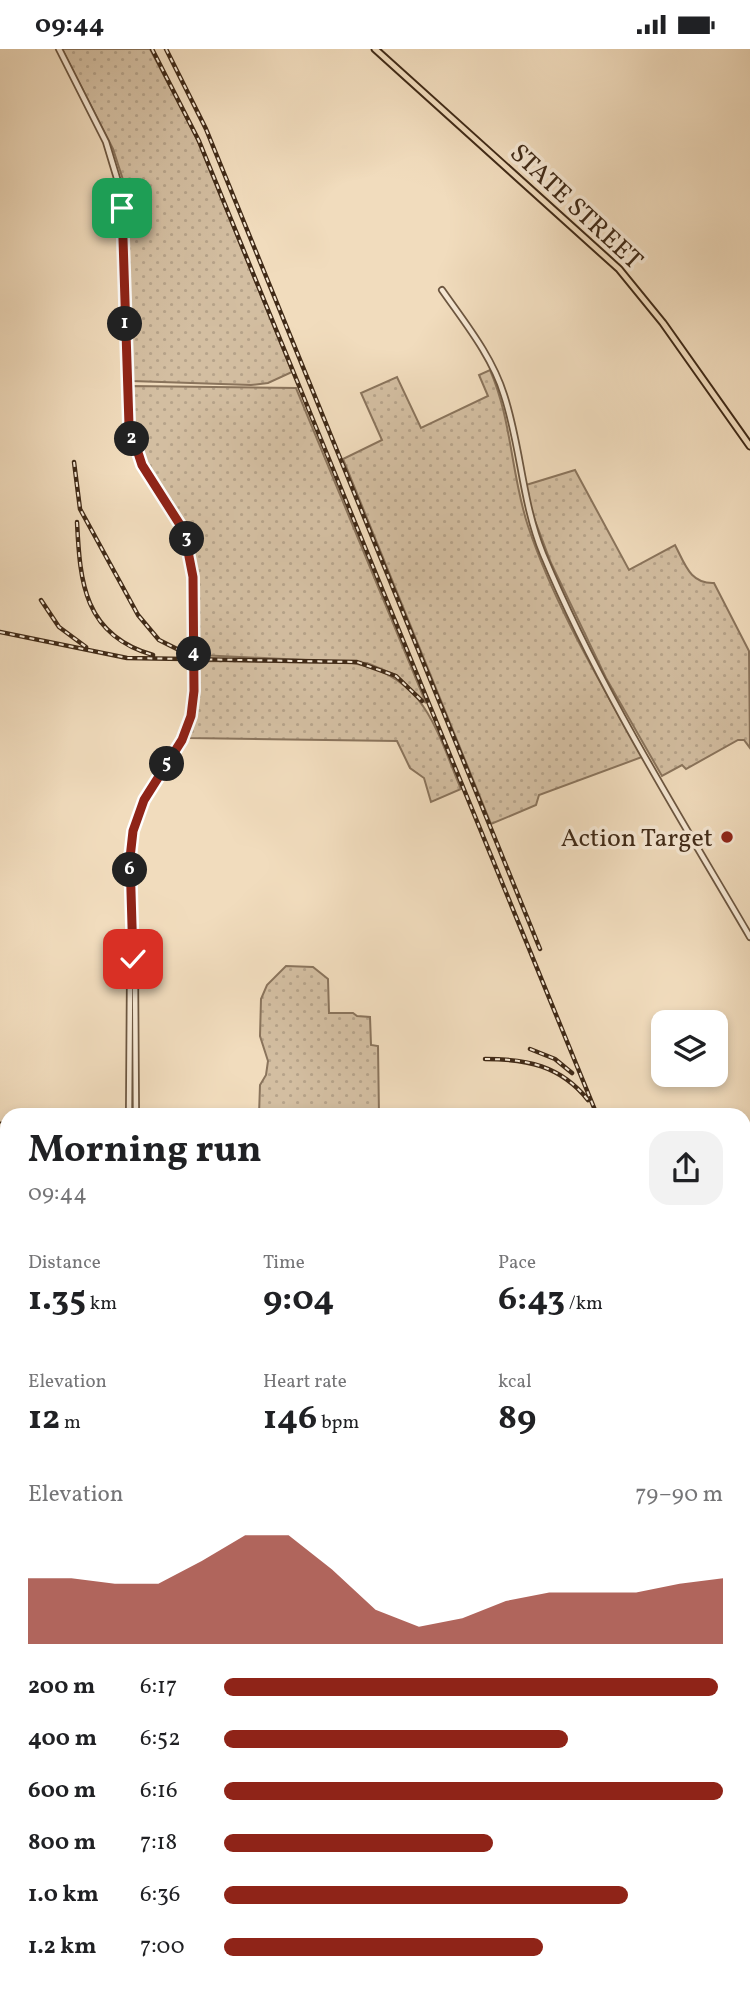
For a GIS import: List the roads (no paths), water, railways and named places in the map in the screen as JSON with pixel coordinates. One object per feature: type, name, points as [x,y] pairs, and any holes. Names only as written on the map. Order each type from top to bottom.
[{"type":"main road","name":"STATE STREET","points":[[374,49],[619,269],[663,323],[750,446]]},
{"type":"street","points":[[59,49],[106,142],[119,185],[127,405],[132,439],[142,465],[178,519],[191,557],[194,691],[191,716],[182,740],[147,794],[134,824],[130,858],[129,1108]]},
{"type":"street","points":[[442,290],[486,355],[504,393],[528,509],[543,553],[567,606],[676,813],[750,937]]},
{"type":"street","points":[[131,956],[135,970],[136,1108]]},
{"type":"railway","points":[[152,49],[199,141],[594,1108]]},
{"type":"railway","points":[[166,49],[206,129],[540,949]]},
{"type":"railway","points":[[74,462],[80,509],[138,615],[159,640],[191,656]]},
{"type":"railway","points":[[77,522],[84,586],[99,620],[112,634],[130,646],[153,655]]},
{"type":"railway","points":[[41,600],[59,627],[86,647]]},
{"type":"railway","points":[[0,632],[127,658],[357,662],[396,676],[422,701]]},
{"type":"railway","points":[[530,1049],[555,1059],[572,1073]]},
{"type":"railway","points":[[485,1059],[514,1060],[541,1066],[566,1079],[588,1100]]},
{"type":"place","name":"Action Target","points":[[727,837]]}]
